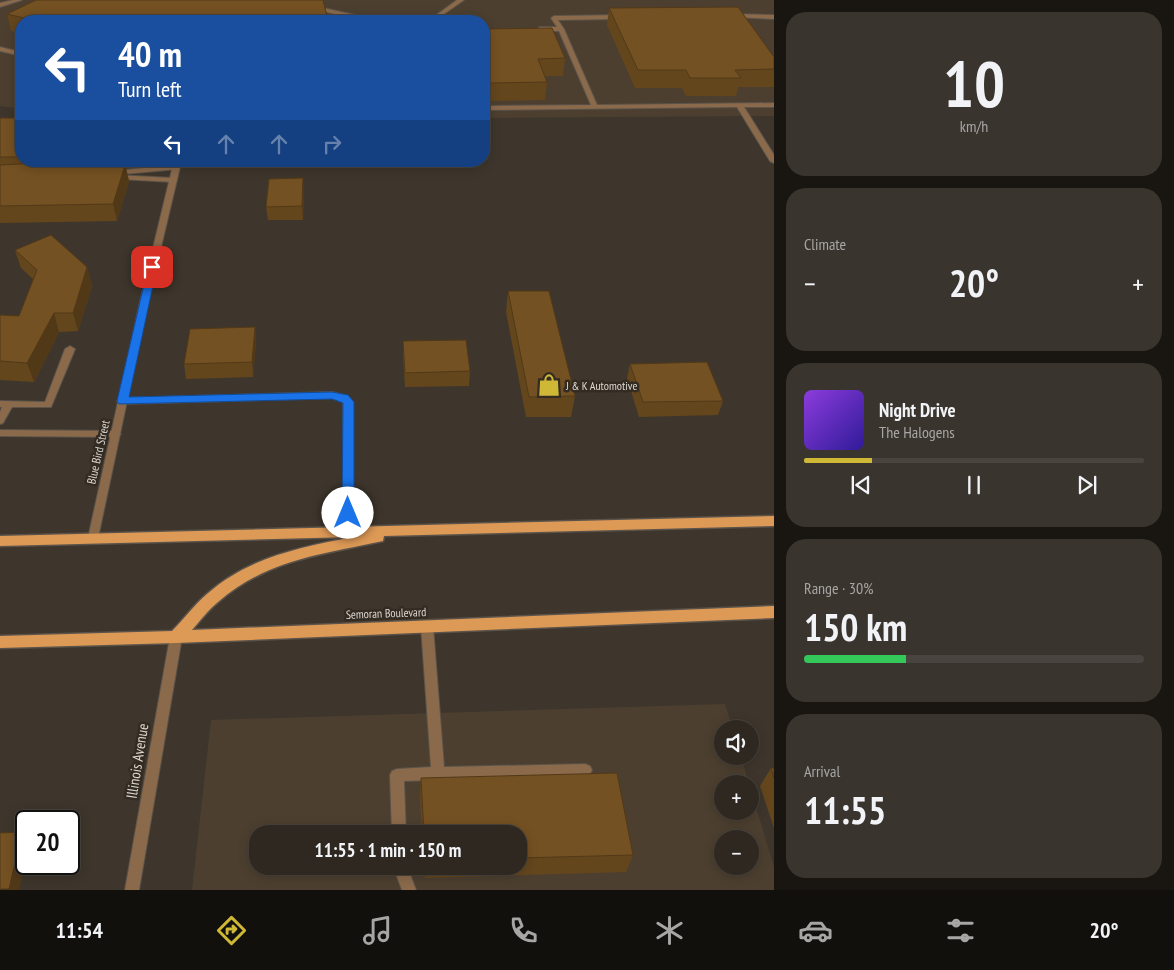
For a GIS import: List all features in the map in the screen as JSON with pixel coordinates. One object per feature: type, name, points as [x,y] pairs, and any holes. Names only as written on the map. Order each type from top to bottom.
[{"type":"main road","points":[[0,541],[774,521]]},
{"type":"main road","points":[[176,636],[212,598],[248,573],[287,556],[410,530]]},
{"type":"main road","name":"Semoran Boulevard","points":[[0,642],[774,612]]},
{"type":"street","points":[[0,5],[19,0]]},
{"type":"street","points":[[440,15],[461,0]]},
{"type":"street","points":[[309,7],[346,15]]},
{"type":"street","points":[[722,16],[763,15],[774,17]]},
{"type":"street","points":[[595,107],[561,28],[554,18],[626,17]]},
{"type":"street","points":[[534,29],[561,28]]},
{"type":"street","points":[[0,49],[15,53]]},
{"type":"street","points":[[739,105],[774,161]]},
{"type":"street","points":[[490,108],[774,105]]},
{"type":"street","name":"Blue Bird Street","points":[[168,167],[101,175],[173,180]]},
{"type":"street","name":"Blue Bird Street","points":[[92,538],[176,167]]},
{"type":"street","points":[[0,421],[4,404],[48,405],[70,349]]},
{"type":"street","points":[[122,401],[332,395],[344,398],[348,402],[348,532]]},
{"type":"street","points":[[0,432],[116,434]]},
{"type":"street","points":[[427,626],[438,773]]},
{"type":"street","name":"Illinois Avenue","points":[[132,890],[176,636]]},
{"type":"street","points":[[399,825],[397,775],[585,770]]},
{"type":"street","points":[[403,875],[409,890]]},
{"type":"shaded area","points":[[0,0],[774,0],[774,116],[490,118],[490,15],[15,15],[15,108],[0,106]]},
{"type":"shaded area","points":[[725,704],[730,720],[714,720],[714,765],[744,765],[746,775],[714,775],[714,820],[759,820],[759,817],[774,867],[774,890],[192,890],[211,720]]},
{"type":"building","points":[[36,0],[323,0],[327,15],[15,16],[7,14]]},
{"type":"building","points":[[738,7],[774,57],[774,69],[735,70],[741,78],[690,78],[686,70],[638,70],[609,8]]},
{"type":"building","points":[[552,28],[565,58],[538,59],[547,82],[490,83],[490,29]]},
{"type":"building","points":[[0,118],[15,118],[15,157],[0,157]]},
{"type":"building","points":[[15,164],[15,167],[124,167],[113,204],[0,206],[0,165]]},
{"type":"building","points":[[303,178],[302,206],[266,207],[269,179]]},
{"type":"building","points":[[51,235],[87,267],[73,313],[54,313],[27,363],[0,361],[0,315],[19,316],[37,270],[15,250]]},
{"type":"building","points":[[508,291],[549,291],[575,396],[529,397]]},
{"type":"building","points":[[255,327],[252,362],[184,364],[190,329]]},
{"type":"building","points":[[466,340],[470,371],[405,373],[403,341]]},
{"type":"building","points":[[707,362],[723,401],[643,402],[630,364]]},
{"type":"building","points":[[617,773],[633,855],[527,858],[527,825],[424,825],[421,778]]},
{"type":"building","points":[[15,832],[15,863],[9,889],[0,889],[0,833]]},
{"type":"place","name":"J & K Automotive","points":[[549,385]]},
{"type":"route","points":[[152,267],[122,401],[332,395],[344,398],[348,402],[348,513]]}]
